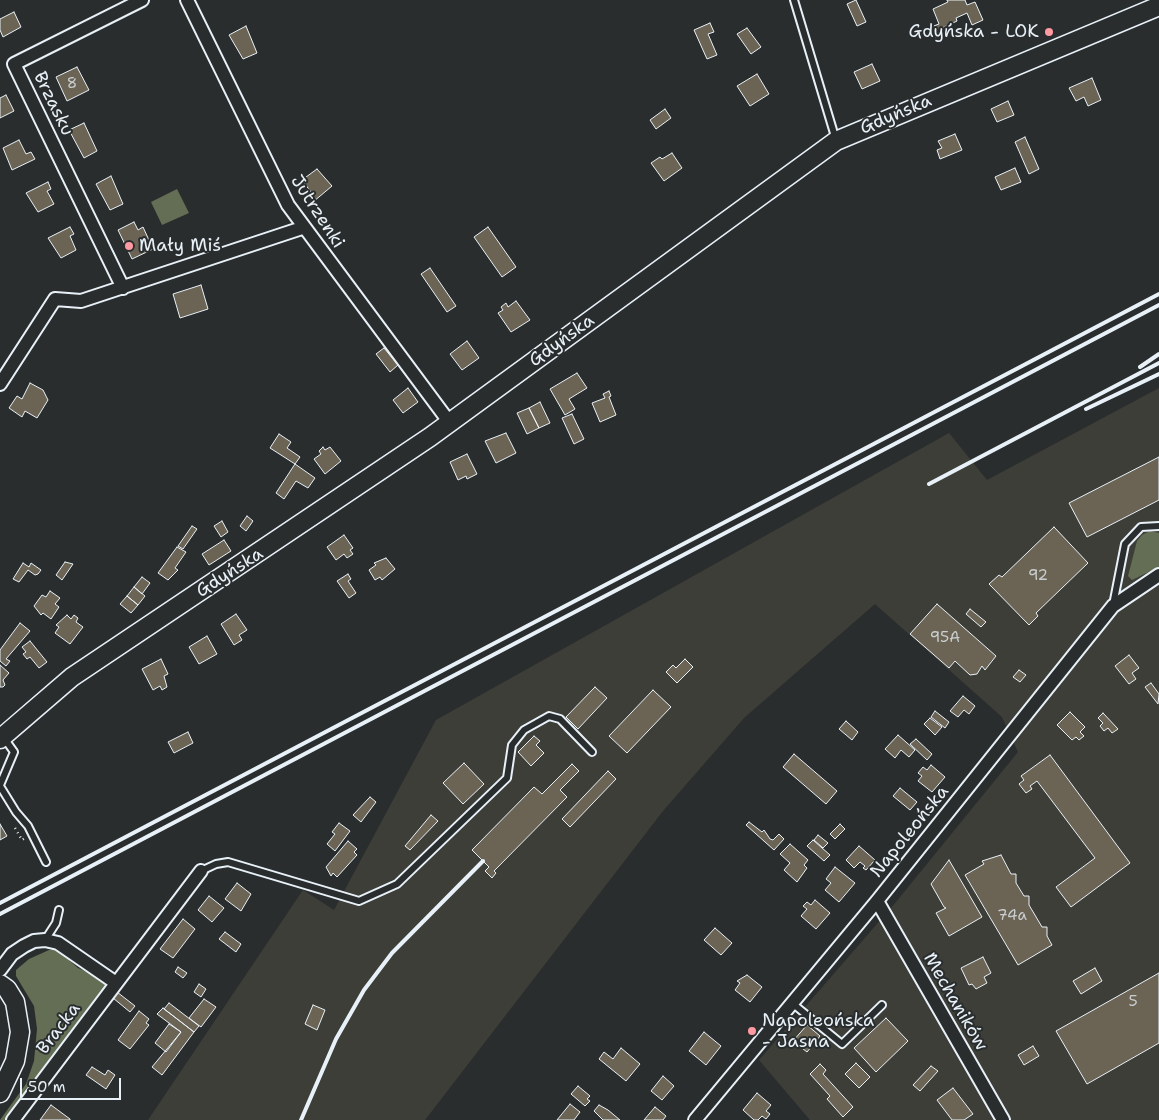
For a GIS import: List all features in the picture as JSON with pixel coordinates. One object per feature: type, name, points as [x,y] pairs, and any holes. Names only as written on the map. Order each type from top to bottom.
[{"type":"main road","name":"Gdyńska","points":[[2,738],[72,677],[291,532],[450,423],[836,141],[1159,6]]},
{"type":"main road","points":[[0,984],[7,990],[15,1002],[20,1032],[15,1061],[0,1093]]},
{"type":"street","name":"Brzasku","points":[[123,288],[14,64],[142,0]]},
{"type":"street","name":"Jutrzenki","points":[[187,0],[288,205],[302,228],[450,423]]},
{"type":"street","points":[[0,384],[55,299],[81,301],[302,228]]},
{"type":"street","name":"Napoleońska","points":[[694,1120],[877,901],[1113,606],[1159,575]]},
{"type":"street","name":"Bracka","points":[[13,1120],[201,871]]},
{"type":"street","name":"Mechaników","points":[[877,901],[1003,1120]]},
{"type":"street","points":[[0,970],[12,954],[34,941],[45,940],[58,944],[116,982]]},
{"type":"lane","points":[[794,0],[836,141]]},
{"type":"lane","points":[[1113,606],[1125,544],[1141,528],[1159,526]]},
{"type":"lane","points":[[201,871],[216,864],[228,862],[358,901],[397,884],[507,778],[512,745],[524,730],[549,716],[554,717],[560,719],[592,752]]},
{"type":"lane","points":[[2,738],[14,752],[0,786],[16,812],[28,826],[46,862]]},
{"type":"lane","points":[[45,940],[56,923],[59,910]]},
{"type":"lane","points":[[792,1003],[842,1044],[882,1005]]},
{"type":"shaded area","points":[[1159,388],[1159,1120],[810,1120],[759,1060],[896,902],[1018,752],[1002,717],[875,604],[744,718],[663,811],[425,1120],[148,1120],[303,890],[334,910],[436,720],[949,433],[987,480]]},
{"type":"green space","points":[[177,189],[189,213],[162,225],[151,202]]},
{"type":"green space","points":[[1150,531],[1159,533],[1159,567],[1132,580],[1128,576],[1137,541],[1142,535]]},
{"type":"green space","points":[[56,949],[78,968],[99,977],[106,984],[105,991],[9,1120],[0,1120],[26,1084],[34,1061],[37,1029],[34,1006],[16,976],[16,970],[29,959]]},
{"type":"building","points":[[856,0],[866,22],[857,26],[847,4]]},
{"type":"building","points":[[947,0],[965,0],[967,5],[975,2],[983,20],[972,25],[967,13],[956,18],[957,21],[942,28],[945,36],[936,39],[931,27],[939,24],[933,9],[948,2]]},
{"type":"building","points":[[14,12],[21,27],[3,37],[0,30],[0,19]]},
{"type":"building","points":[[710,23],[714,32],[708,34],[717,55],[707,59],[694,30]]},
{"type":"building","points":[[246,26],[257,53],[243,59],[229,35]]},
{"type":"building","points":[[747,28],[761,47],[751,54],[737,34]]},
{"type":"building","points":[[872,64],[880,81],[862,89],[854,72]]},
{"type":"building","points":[[77,67],[89,90],[67,101],[56,77]]},
{"type":"building","points":[[757,74],[769,94],[750,106],[737,86]]},
{"type":"building","points":[[1092,78],[1101,100],[1088,106],[1084,97],[1076,101],[1069,88]]},
{"type":"building","points":[[6,95],[14,111],[0,118],[0,98]]},
{"type":"building","points":[[1008,101],[1014,115],[997,122],[991,109]]},
{"type":"building","points":[[665,109],[671,118],[656,129],[650,120]]},
{"type":"building","points":[[84,123],[97,151],[84,158],[69,130]]},
{"type":"building","points":[[955,134],[962,150],[940,159],[937,150],[942,148],[938,141]]},
{"type":"building","points":[[1025,137],[1039,169],[1029,174],[1015,142]]},
{"type":"building","points":[[19,140],[26,154],[31,152],[35,159],[12,170],[3,148]]},
{"type":"building","points":[[672,153],[682,168],[664,181],[651,163],[660,157],[662,159]]},
{"type":"building","points":[[1015,168],[1021,182],[1001,190],[995,177]]},
{"type":"building","points":[[317,169],[332,186],[313,202],[307,195],[311,192],[302,180]]},
{"type":"building","points":[[111,176],[123,204],[110,210],[96,184]]},
{"type":"building","points":[[48,182],[51,189],[47,191],[54,204],[38,212],[26,193]]},
{"type":"building","points":[[134,222],[138,230],[143,227],[153,249],[132,259],[118,230]]},
{"type":"building","points":[[70,227],[74,234],[70,236],[76,250],[61,258],[48,238]]},
{"type":"building","points":[[488,227],[516,267],[502,277],[474,237]]},
{"type":"building","points":[[430,268],[456,306],[447,312],[421,274]]},
{"type":"building","points":[[201,285],[208,309],[180,318],[173,294]]},
{"type":"building","points":[[516,301],[530,320],[511,332],[498,313],[503,310],[501,307],[506,303],[508,307]]},
{"type":"building","points":[[467,341],[479,358],[462,370],[450,354]]},
{"type":"building","points":[[384,348],[398,365],[390,372],[376,354]]},
{"type":"building","points":[[577,373],[587,388],[569,399],[575,409],[565,415],[550,389]]},
{"type":"building","points":[[30,383],[43,390],[48,400],[37,418],[25,411],[22,417],[9,408],[17,396],[22,399]]},
{"type":"building","points":[[408,388],[418,402],[403,413],[393,400]]},
{"type":"building","points":[[609,391],[611,396],[609,397],[616,415],[600,422],[592,403],[605,398],[603,394]]},
{"type":"building","points":[[540,402],[550,423],[539,428],[529,408]]},
{"type":"building","points":[[529,408],[539,428],[527,434],[517,413]]},
{"type":"building","points":[[572,414],[584,439],[574,444],[562,418]]},
{"type":"building","points":[[506,433],[516,453],[496,463],[485,441]]},
{"type":"building","points":[[279,434],[291,442],[287,448],[300,457],[295,464],[270,448]]},
{"type":"building","points":[[323,447],[325,450],[330,447],[341,461],[325,474],[314,459],[321,454],[319,451]]},
{"type":"building","points":[[467,454],[477,474],[467,479],[466,476],[458,480],[450,462]]},
{"type":"building","points":[[1159,457],[1159,500],[1087,537],[1069,503]]},
{"type":"building","points":[[295,464],[315,478],[308,488],[296,481],[284,499],[276,493]]},
{"type":"building","points":[[247,516],[253,521],[246,531],[240,526]]},
{"type":"building","points":[[222,521],[228,532],[221,537],[214,526]]},
{"type":"building","points":[[192,526],[197,529],[183,549],[178,546]]},
{"type":"building","points":[[1054,527],[1088,563],[1036,613],[1038,616],[1029,625],[989,584],[999,575],[1002,577]]},
{"type":"building","points":[[344,535],[353,548],[350,550],[353,554],[347,558],[344,554],[336,560],[327,547]]},
{"type":"building","points":[[224,540],[231,551],[209,565],[202,554]]},
{"type":"building","points":[[177,547],[186,552],[175,568],[178,570],[168,580],[158,573]]},
{"type":"building","points":[[386,558],[395,569],[382,580],[380,577],[375,580],[369,570],[376,565],[374,563]]},
{"type":"building","points":[[65,562],[73,564],[62,580],[56,575]]},
{"type":"building","points":[[23,563],[29,567],[31,563],[41,570],[35,575],[28,570],[19,582],[13,579]]},
{"type":"building","points":[[348,574],[351,579],[348,581],[356,593],[349,598],[337,581]]},
{"type":"building","points":[[142,577],[150,583],[142,594],[134,587]]},
{"type":"building","points":[[134,587],[145,596],[138,605],[127,596]]},
{"type":"building","points":[[50,591],[60,598],[55,604],[59,607],[51,619],[43,613],[41,615],[34,606],[42,595],[46,597]]},
{"type":"building","points":[[127,596],[138,605],[131,613],[120,604]]},
{"type":"building","points":[[937,604],[996,656],[985,670],[982,666],[977,674],[970,675],[955,661],[949,668],[910,634]]},
{"type":"building","points":[[970,609],[986,622],[981,627],[966,614]]},
{"type":"building","points":[[236,614],[247,630],[239,635],[242,640],[234,645],[221,624]]},
{"type":"building","points":[[67,615],[71,619],[74,615],[78,618],[76,622],[83,627],[70,644],[55,633],[59,627],[56,625]]},
{"type":"building","points":[[20,623],[30,631],[6,659],[10,661],[6,666],[0,661],[0,650]]},
{"type":"building","points":[[207,636],[217,654],[199,664],[189,647]]},
{"type":"building","points":[[30,641],[47,662],[39,668],[30,657],[27,659],[23,654],[26,652],[22,647]]},
{"type":"building","points":[[1129,655],[1139,668],[1132,673],[1136,679],[1129,684],[1115,666]]},
{"type":"building","points":[[161,659],[168,674],[164,676],[167,687],[162,690],[160,686],[153,690],[142,669]]},
{"type":"building","points":[[685,659],[693,667],[677,683],[666,672],[673,665],[676,668]]},
{"type":"building","points":[[0,665],[9,673],[3,680],[5,685],[3,687],[0,687]]},
{"type":"building","points":[[1019,670],[1026,675],[1020,682],[1013,677]]},
{"type":"building","points":[[1151,683],[1159,694],[1158,704],[1145,687]]},
{"type":"building","points":[[595,687],[607,698],[578,729],[566,717]]},
{"type":"building","points":[[653,690],[671,707],[627,753],[609,736]]},
{"type":"building","points":[[963,696],[975,706],[969,714],[964,710],[958,717],[950,711]]},
{"type":"building","points":[[935,711],[949,722],[945,728],[931,717]]},
{"type":"building","points":[[1070,712],[1085,727],[1080,732],[1084,736],[1079,740],[1076,737],[1072,740],[1057,725]]},
{"type":"building","points":[[1103,713],[1118,729],[1112,733],[1108,728],[1104,731],[1100,726],[1103,723],[1098,718]]},
{"type":"building","points":[[930,718],[942,727],[935,735],[924,724]]},
{"type":"building","points":[[846,721],[858,732],[852,740],[839,729]]},
{"type":"building","points":[[188,732],[193,743],[174,753],[168,742]]},
{"type":"building","points":[[898,735],[915,750],[909,757],[901,750],[895,758],[885,749]]},
{"type":"building","points":[[534,736],[540,741],[536,745],[544,753],[531,766],[518,752]]},
{"type":"building","points":[[916,739],[932,754],[927,760],[910,744]]},
{"type":"building","points":[[794,754],[837,791],[826,804],[783,767]]},
{"type":"building","points":[[1050,755],[1130,863],[1071,907],[1056,887],[1095,858],[1037,781],[1030,786],[1032,789],[1026,793],[1019,784],[1024,780],[1021,776]]},
{"type":"building","points":[[464,763],[484,784],[463,804],[443,783]]},
{"type":"building","points":[[572,764],[579,771],[560,790],[567,797],[494,871],[496,873],[492,878],[485,871],[489,867],[472,850],[534,787],[542,794]]},
{"type":"building","points":[[931,765],[945,777],[932,792],[918,781],[922,776],[918,773],[923,767],[927,770]]},
{"type":"building","points":[[608,771],[616,779],[570,827],[562,819]]},
{"type":"building","points":[[900,788],[917,802],[910,810],[893,796]]},
{"type":"building","points":[[370,797],[376,802],[361,822],[353,815]]},
{"type":"building","points":[[431,815],[438,821],[410,850],[405,846]]},
{"type":"building","points":[[749,822],[762,832],[764,830],[770,839],[773,840],[779,834],[784,839],[774,850],[746,825]]},
{"type":"building","points":[[339,823],[350,831],[335,851],[327,844],[335,834],[332,832]]},
{"type":"building","points":[[0,824],[7,836],[0,840]]},
{"type":"building","points":[[840,824],[845,829],[835,839],[830,834]]},
{"type":"building","points":[[818,835],[828,843],[823,848],[814,840]]},
{"type":"building","points":[[813,840],[830,855],[824,861],[807,846]]},
{"type":"building","points":[[348,841],[357,849],[354,852],[357,855],[337,877],[333,873],[331,876],[326,867]]},
{"type":"building","points":[[790,844],[808,860],[804,865],[807,868],[797,882],[784,870],[790,863],[780,854]]},
{"type":"building","points":[[859,846],[875,860],[866,870],[863,868],[865,866],[860,862],[854,868],[846,860]]},
{"type":"building","points":[[1001,855],[1011,874],[1016,874],[1016,883],[1024,896],[1029,896],[1029,905],[1042,927],[1047,927],[1047,936],[1052,945],[1018,965],[965,875],[984,864],[982,861]]},
{"type":"building","points":[[949,860],[982,917],[949,936],[936,913],[946,908],[931,884]]},
{"type":"building","points":[[835,867],[855,883],[839,902],[825,890],[831,883],[826,879]]},
{"type":"building","points":[[237,883],[251,894],[241,911],[225,899]]},
{"type":"building","points":[[209,896],[224,908],[212,922],[198,910]]},
{"type":"building","points":[[815,900],[830,913],[816,929],[801,916],[807,909],[803,906],[807,902],[811,905]]},
{"type":"building","points":[[183,919],[195,929],[173,958],[160,949]]},
{"type":"building","points":[[715,928],[732,943],[721,955],[704,940]]},
{"type":"building","points":[[225,932],[241,944],[236,952],[219,939]]},
{"type":"building","points":[[983,957],[991,973],[984,977],[987,983],[976,989],[972,984],[969,985],[961,968]]},
{"type":"building","points":[[178,967],[187,973],[183,978],[175,972]]},
{"type":"building","points":[[1095,968],[1102,981],[1081,994],[1073,981]]},
{"type":"building","points":[[1159,973],[1159,1043],[1087,1084],[1056,1031]]},
{"type":"building","points":[[747,975],[762,987],[750,1002],[735,990],[740,983],[737,981]]},
{"type":"building","points":[[199,984],[206,989],[201,997],[194,992]]},
{"type":"building","points":[[117,992],[135,1006],[130,1012],[113,998]]},
{"type":"building","points":[[204,999],[216,1007],[201,1027],[189,1018]]},
{"type":"building","points":[[169,1003],[199,1026],[194,1032],[164,1009]]},
{"type":"building","points":[[313,1005],[325,1010],[317,1030],[305,1024]]},
{"type":"building","points":[[163,1008],[194,1032],[162,1075],[152,1067],[181,1032],[157,1014]]},
{"type":"building","points":[[139,1011],[149,1019],[146,1023],[149,1025],[130,1049],[118,1040]]},
{"type":"building","points":[[886,1018],[908,1041],[876,1072],[854,1048]]},
{"type":"building","points":[[169,1024],[181,1032],[166,1052],[155,1043]]},
{"type":"building","points":[[807,1025],[820,1036],[807,1052],[793,1041]]},
{"type":"building","points":[[704,1032],[721,1046],[706,1065],[689,1051]]},
{"type":"building","points":[[1033,1046],[1039,1056],[1024,1065],[1018,1055]]},
{"type":"building","points":[[621,1048],[640,1064],[626,1081],[599,1059],[604,1052],[613,1059]]},
{"type":"building","points":[[856,1063],[870,1077],[859,1088],[845,1074]]},
{"type":"building","points":[[820,1064],[826,1070],[823,1074],[853,1107],[843,1117],[827,1099],[830,1096],[810,1074]]},
{"type":"building","points":[[931,1066],[938,1071],[920,1091],[913,1085]]},
{"type":"building","points":[[92,1067],[105,1075],[108,1070],[115,1075],[106,1089],[86,1075]]},
{"type":"building","points":[[663,1076],[674,1086],[662,1100],[651,1091]]},
{"type":"building","points":[[578,1086],[590,1096],[587,1099],[590,1101],[585,1106],[571,1094]]},
{"type":"building","points":[[953,1088],[973,1114],[964,1120],[952,1120],[937,1100]]},
{"type":"building","points":[[757,1093],[771,1105],[766,1111],[770,1114],[766,1119],[762,1116],[758,1120],[754,1120],[743,1110]]},
{"type":"building","points":[[570,1104],[580,1112],[574,1120],[557,1120]]},
{"type":"building","points":[[51,1105],[70,1119],[70,1120],[40,1120]]},
{"type":"building","points":[[599,1105],[620,1120],[603,1120],[594,1111]]},
{"type":"building","points":[[655,1107],[666,1116],[663,1120],[644,1120]]},
{"type":"railway","points":[[0,903],[1159,294]]},
{"type":"railway","points":[[0,914],[1159,305]]},
{"type":"railway","points":[[1140,367],[1159,354]]},
{"type":"railway","points":[[929,484],[1159,363]]},
{"type":"railway","points":[[1086,409],[1159,374]]},
{"type":"railway","points":[[301,1120],[336,1039],[364,990],[392,953],[483,861]]},
{"type":"place","name":"Gdyńska - LOK","points":[[1049,32]]},
{"type":"place","name":"Mały Miś","points":[[129,246]]},
{"type":"place","name":"Napoleońska - Jasna","points":[[752,1031]]}]
